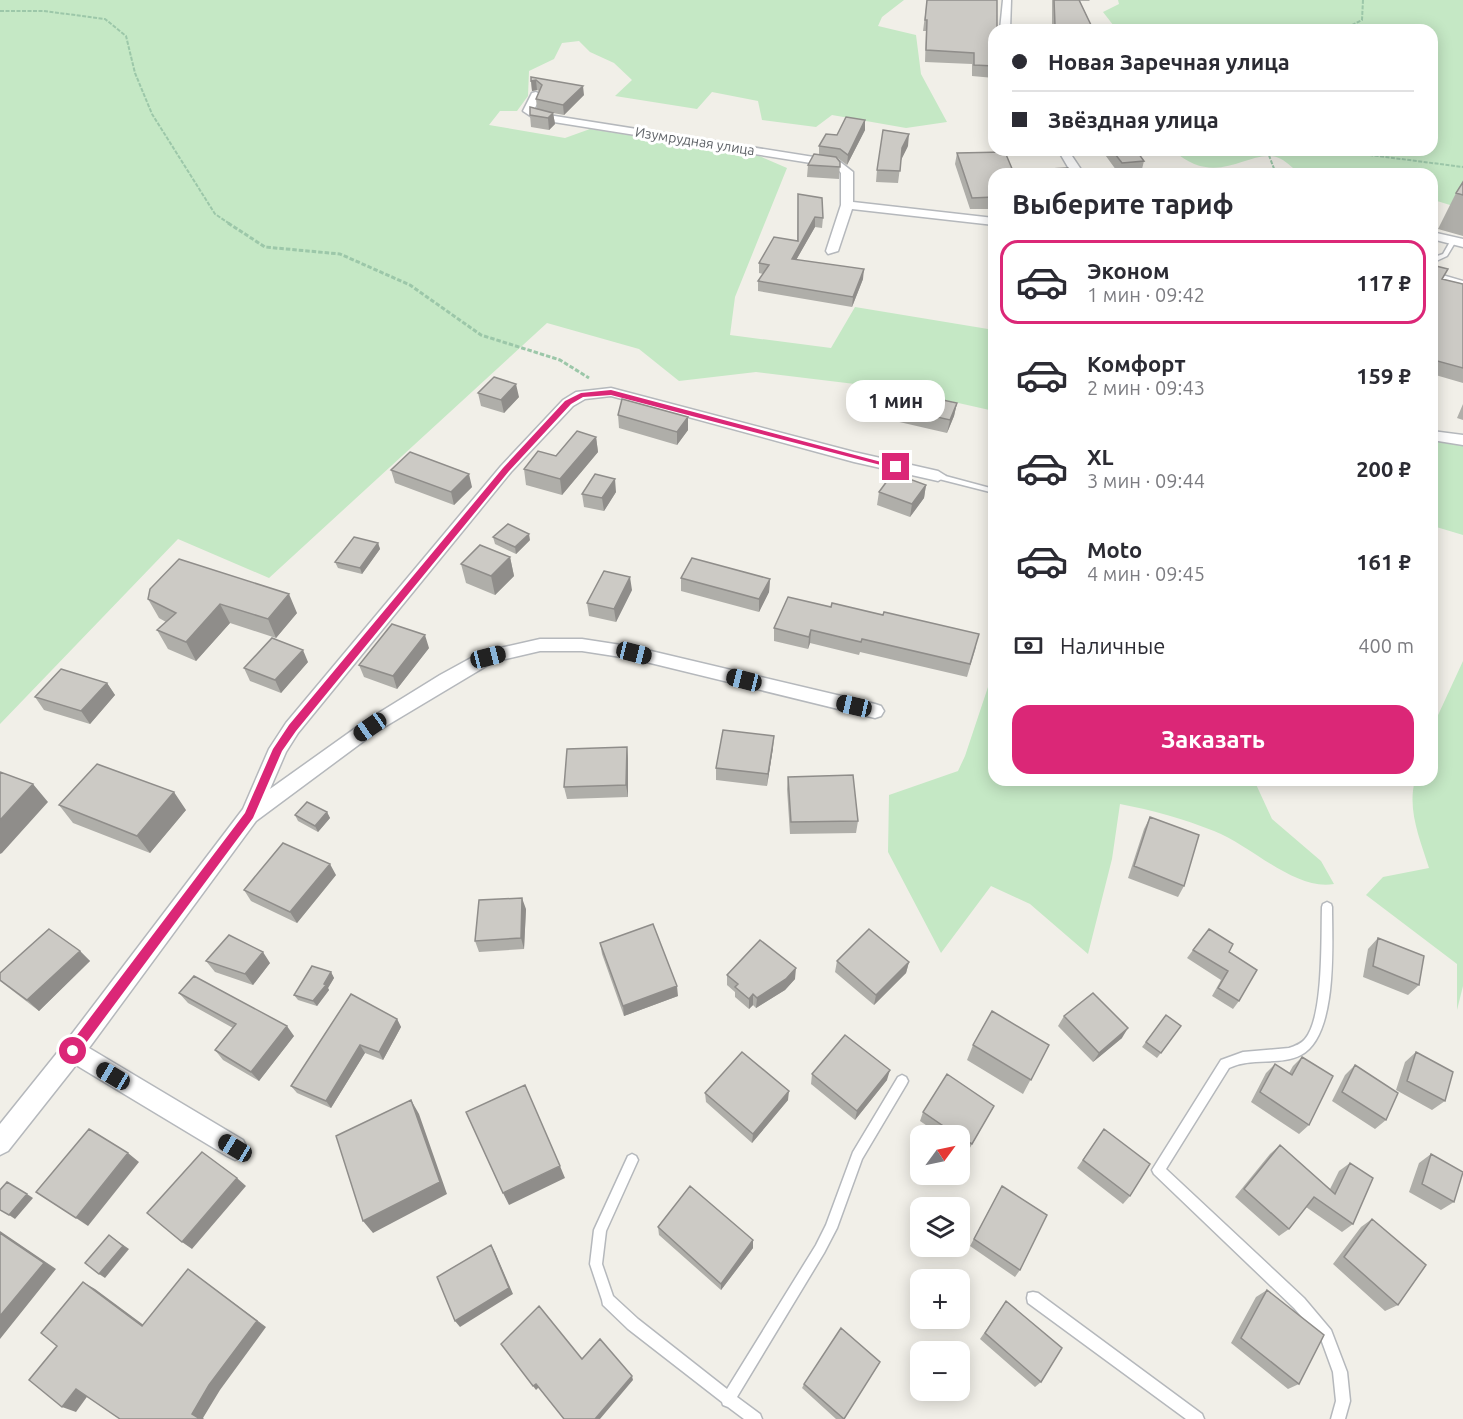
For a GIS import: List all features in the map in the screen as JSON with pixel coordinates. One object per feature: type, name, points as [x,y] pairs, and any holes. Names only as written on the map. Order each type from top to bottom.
[{"type":"street","points":[[1005,24],[1007,0]]},
{"type":"street","name":"Изумрудная улица","points":[[536,95],[528,111],[539,117],[839,164],[847,172],[847,205],[832,251]]},
{"type":"street","points":[[847,205],[988,221]]},
{"type":"street","points":[[1438,237],[1458,242]]},
{"type":"street","points":[[0,1143],[73,1051],[249,815],[278,749],[292,728],[506,469],[568,403],[581,395],[611,392],[854,457],[938,476]]},
{"type":"street","points":[[1438,436],[1463,440]]},
{"type":"street","points":[[249,815],[370,727],[446,680],[488,657],[540,645],[582,645],[634,653],[875,711]]},
{"type":"street","points":[[73,1051],[235,1148]]},
{"type":"lane","points":[[1438,258],[1458,242]]},
{"type":"lane","points":[[1438,276],[1463,283]]},
{"type":"lane","points":[[938,476],[988,489]]},
{"type":"lane","points":[[1327,907],[1324,985],[1320,1017],[1309,1044],[1300,1050],[1288,1053],[1244,1056],[1225,1064],[1158,1170],[1299,1303],[1326,1335],[1340,1372],[1343,1401],[1338,1419]]},
{"type":"lane","points":[[728,1400],[820,1249],[831,1228],[857,1156],[902,1081]]},
{"type":"lane","points":[[632,1160],[600,1230],[596,1264],[608,1300],[728,1400],[755,1419]]},
{"type":"lane","points":[[1033,1298],[1197,1419]]},
{"type":"path","points":[[1354,24],[1362,20],[1364,0]]},
{"type":"path","points":[[0,11],[44,11],[105,19],[126,36],[135,73],[152,114],[215,214],[265,247],[340,254],[410,285],[481,335],[560,360],[611,392]]},
{"type":"path","points":[[1385,156],[1463,167]]},
{"type":"green space","points":[[0,0],[904,0],[882,17],[878,26],[916,35],[921,74],[947,122],[906,128],[832,115],[816,127],[762,120],[758,101],[712,92],[697,109],[615,96],[632,80],[614,63],[590,52],[579,41],[562,43],[554,59],[529,71],[528,96],[517,111],[500,111],[489,125],[565,138],[590,129],[757,155],[787,168],[735,297],[730,335],[831,348],[855,307],[988,329],[988,410],[896,389],[756,372],[679,381],[639,349],[547,323],[269,578],[178,539],[0,724]]},
{"type":"green space","points":[[1118,0],[1463,0],[1463,209],[1438,201],[1438,168],[1292,168],[1283,160],[1270,156],[1438,156],[1438,24],[1112,24],[1103,12],[1119,4]]},
{"type":"green space","points":[[1182,156],[1270,156],[1220,167],[1205,167],[1190,162]]},
{"type":"green space","points":[[1438,440],[1463,446],[1463,535],[1438,528]]},
{"type":"green space","points":[[1463,661],[1463,986],[1457,1010],[1457,964],[1366,895],[1383,877],[1429,868],[1416,824],[1413,791],[1414,786],[1438,786],[1438,715]]},
{"type":"green space","points":[[988,687],[988,786],[1257,786],[1272,819],[1321,861],[1334,884],[1304,881],[1214,831],[1168,815],[1120,804],[1112,859],[1088,954],[1030,904],[991,886],[941,953],[888,852],[889,795],[958,771]]},
{"type":"building","points":[[927,0],[997,0],[997,24],[988,24],[988,66],[974,65],[974,53],[926,50],[927,20],[925,20]]},
{"type":"building","points":[[1054,0],[1079,0],[1091,24],[1055,24]]},
{"type":"building","points":[[531,77],[583,86],[563,105],[536,99],[542,85],[536,80],[531,81]]},
{"type":"building","points":[[530,107],[553,113],[548,118],[530,115]]},
{"type":"building","points":[[846,117],[865,120],[848,155],[840,149],[819,146],[826,134],[837,135]]},
{"type":"building","points":[[883,130],[909,134],[902,148],[900,171],[877,170]]},
{"type":"building","points":[[988,152],[988,156],[1007,156],[1012,168],[988,168],[988,197],[972,198],[957,153]]},
{"type":"building","points":[[814,154],[836,157],[840,162],[840,167],[808,165]]},
{"type":"building","points":[[1117,156],[1140,156],[1144,161],[1122,163]]},
{"type":"building","points":[[1463,182],[1463,195],[1456,193]]},
{"type":"building","points":[[798,194],[822,198],[823,218],[815,217],[792,259],[864,269],[853,297],[758,281],[769,265],[759,263],[774,237],[798,241]]},
{"type":"building","points":[[1438,266],[1448,269],[1442,279],[1463,284],[1463,368],[1438,361]]},
{"type":"building","points":[[494,377],[516,384],[501,400],[478,393]]},
{"type":"building","points":[[891,389],[957,403],[950,420],[884,405]]},
{"type":"building","points":[[622,399],[688,417],[677,432],[618,415]]},
{"type":"building","points":[[577,431],[596,437],[560,479],[524,469],[538,451],[556,456]]},
{"type":"building","points":[[410,452],[469,474],[451,492],[391,470]]},
{"type":"building","points":[[893,473],[926,485],[912,504],[879,492]]},
{"type":"building","points":[[595,474],[615,479],[602,498],[582,494]]},
{"type":"building","points":[[508,524],[529,534],[515,547],[493,537]]},
{"type":"building","points":[[354,537],[378,543],[360,568],[335,562]]},
{"type":"building","points":[[480,545],[510,557],[491,576],[461,564]]},
{"type":"building","points":[[692,558],[770,579],[759,599],[681,578]]},
{"type":"building","points":[[179,559],[289,594],[268,619],[220,604],[186,642],[157,630],[176,613],[148,599],[150,589]]},
{"type":"building","points":[[604,571],[630,577],[614,609],[587,603]]},
{"type":"building","points":[[788,597],[831,607],[832,603],[883,615],[884,612],[979,634],[970,664],[862,639],[861,642],[811,630],[809,637],[774,628]]},
{"type":"building","points":[[392,624],[425,635],[393,676],[359,665]]},
{"type":"building","points":[[272,638],[303,650],[275,680],[244,668]]},
{"type":"building","points":[[61,669],[107,683],[81,711],[35,697]]},
{"type":"building","points":[[723,730],[774,736],[768,774],[716,768]]},
{"type":"building","points":[[627,747],[626,785],[564,787],[567,749]]},
{"type":"building","points":[[97,764],[174,792],[137,836],[59,805]]},
{"type":"building","points":[[0,772],[33,784],[0,820]]},
{"type":"building","points":[[853,775],[858,821],[791,822],[788,777]]},
{"type":"building","points":[[307,802],[327,812],[315,826],[295,815]]},
{"type":"building","points":[[1150,817],[1199,835],[1184,886],[1134,866]]},
{"type":"building","points":[[283,843],[330,864],[290,912],[244,890]]},
{"type":"building","points":[[522,898],[521,938],[475,941],[479,900]]},
{"type":"building","points":[[653,924],[677,986],[623,1006],[600,943]]},
{"type":"building","points":[[49,929],[80,951],[27,1000],[0,980],[0,973]]},
{"type":"building","points":[[869,929],[909,962],[876,995],[837,961]]},
{"type":"building","points":[[1209,929],[1233,944],[1229,952],[1257,970],[1239,1001],[1218,988],[1228,971],[1193,950]]},
{"type":"building","points":[[229,935],[263,952],[245,974],[206,961]]},
{"type":"building","points":[[1378,938],[1424,956],[1419,985],[1373,966]]},
{"type":"building","points":[[760,940],[796,968],[786,979],[757,998],[753,994],[749,999],[735,987],[738,984],[727,975]]},
{"type":"building","points":[[312,966],[331,972],[324,984],[326,985],[313,1001],[294,995]]},
{"type":"building","points":[[194,976],[287,1026],[251,1072],[215,1050],[236,1024],[179,993]]},
{"type":"building","points":[[1093,993],[1128,1028],[1099,1053],[1064,1016]]},
{"type":"building","points":[[351,994],[397,1019],[379,1052],[360,1045],[326,1101],[291,1086]]},
{"type":"building","points":[[992,1011],[1049,1045],[1031,1080],[973,1045]]},
{"type":"building","points":[[1166,1015],[1181,1026],[1161,1053],[1146,1042]]},
{"type":"building","points":[[845,1035],[890,1070],[857,1111],[812,1074]]},
{"type":"building","points":[[742,1052],[789,1091],[753,1134],[705,1093]]},
{"type":"building","points":[[1416,1052],[1453,1072],[1445,1101],[1407,1081]]},
{"type":"building","points":[[1302,1057],[1333,1076],[1309,1125],[1260,1092],[1275,1064],[1292,1075]]},
{"type":"building","points":[[1355,1065],[1398,1093],[1386,1120],[1342,1092]]},
{"type":"building","points":[[947,1074],[994,1106],[972,1144],[970,1143],[970,1125],[942,1125],[923,1112]]},
{"type":"building","points":[[525,1085],[560,1166],[503,1193],[466,1112]]},
{"type":"building","points":[[411,1100],[440,1182],[363,1221],[336,1136]]},
{"type":"building","points":[[89,1129],[128,1153],[76,1218],[36,1192]]},
{"type":"building","points":[[1104,1129],[1150,1164],[1130,1196],[1083,1160]]},
{"type":"building","points":[[1280,1145],[1335,1194],[1350,1163],[1373,1178],[1353,1224],[1314,1197],[1289,1229],[1244,1189]]},
{"type":"building","points":[[202,1152],[237,1178],[182,1242],[147,1213]]},
{"type":"building","points":[[1431,1154],[1463,1172],[1454,1202],[1422,1184]]},
{"type":"building","points":[[7,1182],[27,1194],[9,1215],[0,1210],[0,1190]]},
{"type":"building","points":[[690,1186],[753,1240],[721,1284],[658,1227]]},
{"type":"building","points":[[1002,1186],[1047,1215],[1020,1270],[974,1239]]},
{"type":"building","points":[[1372,1219],[1426,1265],[1398,1305],[1344,1257]]},
{"type":"building","points":[[0,1233],[44,1263],[0,1316]]},
{"type":"building","points":[[109,1235],[123,1246],[99,1274],[85,1263]]},
{"type":"building","points":[[491,1245],[509,1288],[455,1321],[437,1277]]},
{"type":"building","points":[[188,1269],[257,1321],[209,1385],[192,1414],[200,1419],[120,1419],[76,1389],[62,1407],[29,1380],[57,1346],[41,1333],[83,1282],[142,1326]]},
{"type":"building","points":[[1267,1290],[1324,1335],[1299,1384],[1241,1338]]},
{"type":"building","points":[[1006,1301],[1062,1348],[1041,1382],[985,1333]]},
{"type":"building","points":[[539,1306],[582,1359],[600,1339],[632,1376],[595,1419],[564,1419],[536,1384],[533,1386],[501,1344]]},
{"type":"building","points":[[841,1328],[880,1362],[844,1419],[804,1384]]},
{"type":"route","points":[[73,1051],[249,815],[278,749],[292,728],[506,469],[568,403],[581,395],[611,392],[896,467]]}]
